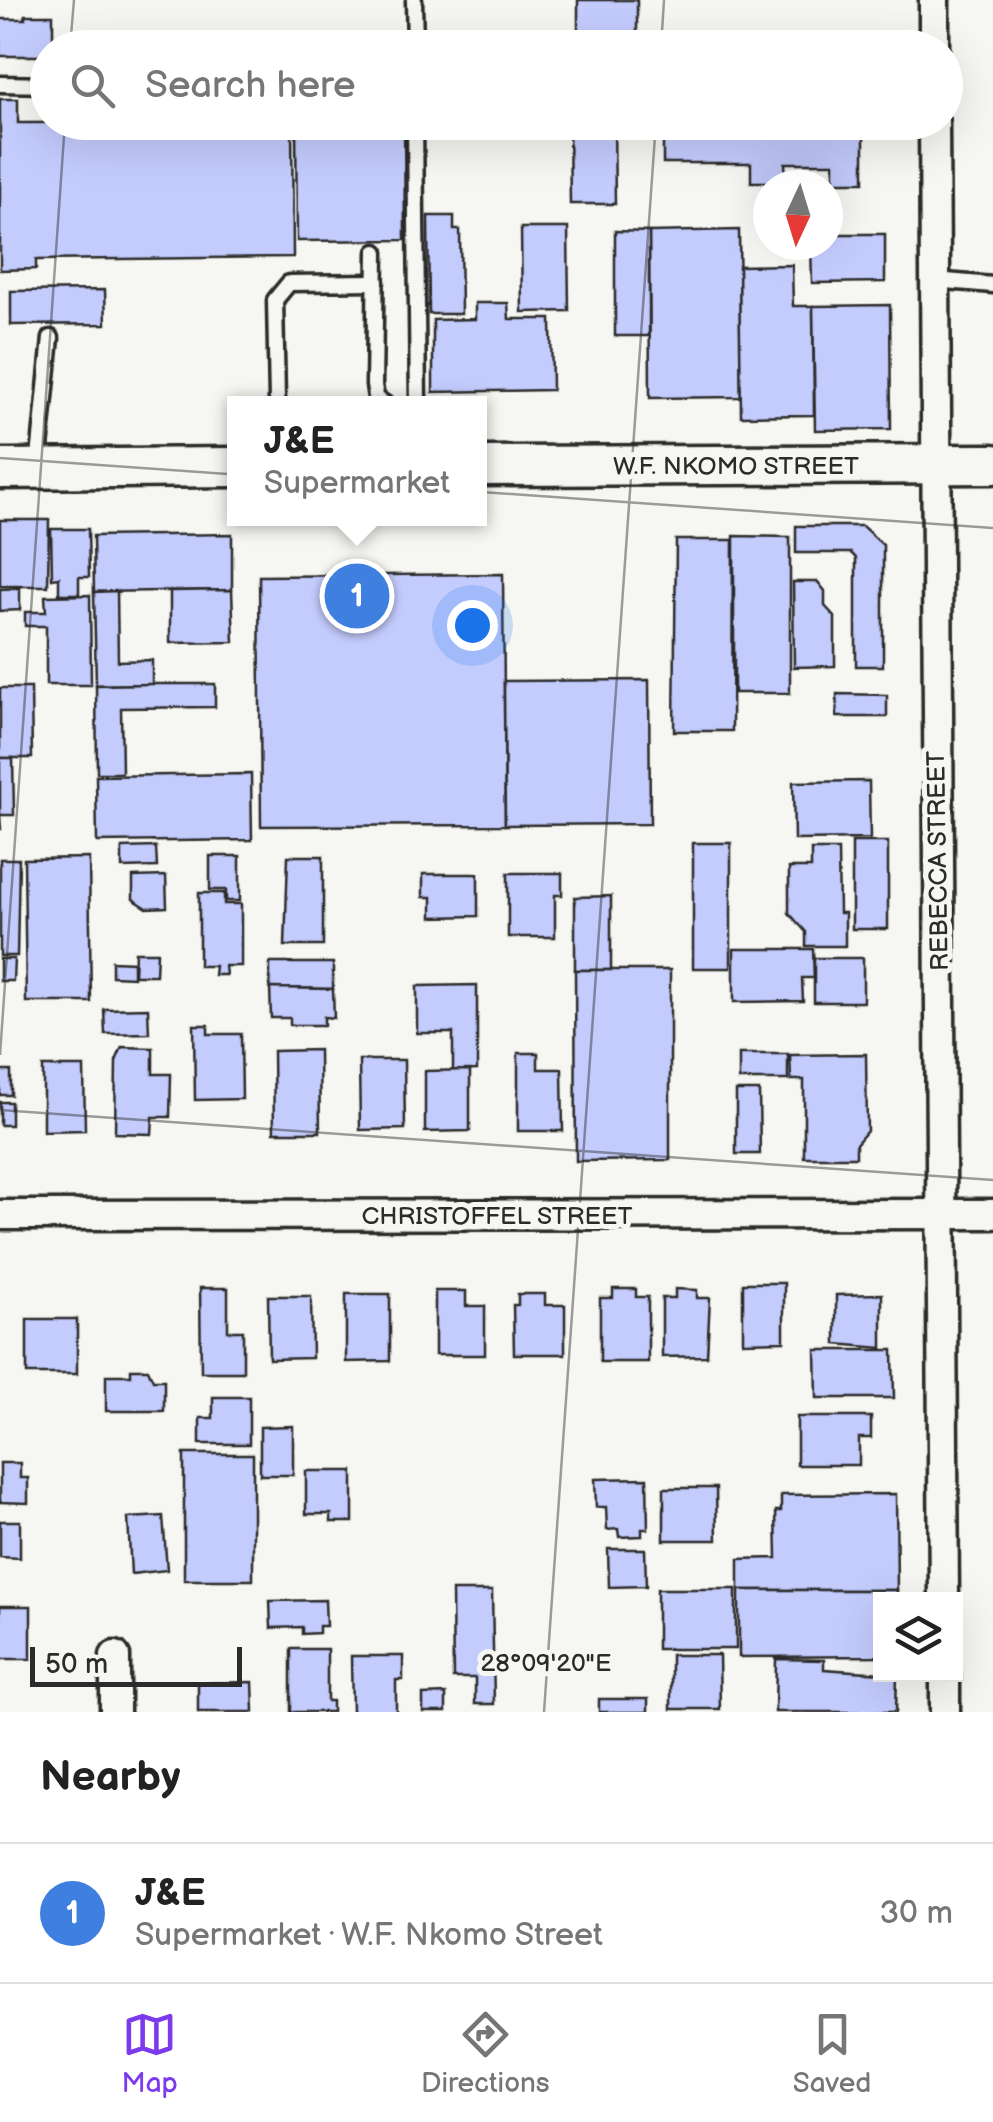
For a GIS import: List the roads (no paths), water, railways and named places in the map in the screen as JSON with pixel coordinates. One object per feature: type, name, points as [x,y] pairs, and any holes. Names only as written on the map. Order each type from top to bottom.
[{"type":"main road","name":"W.F. NKOMO STREET","points":[[487,466],[993,464]]},
{"type":"main road","points":[[0,469],[227,467]]},
{"type":"street","points":[[934,0],[934,30]]},
{"type":"street","name":"REBECCA STREET","points":[[934,140],[933,464],[944,1592]]},
{"type":"street","name":"CHRISTOFFEL STREET","points":[[0,1215],[993,1214]]},
{"type":"street","points":[[115,1712],[116,1656]]},
{"type":"street","points":[[944,1682],[945,1712]]},
{"type":"lane","points":[[414,0],[415,30]]},
{"type":"lane","points":[[0,84],[30,85]]},
{"type":"lane","points":[[416,140],[418,396]]},
{"type":"lane","points":[[376,252],[376,396]]},
{"type":"lane","points":[[934,280],[993,285]]},
{"type":"lane","points":[[277,396],[275,300],[280,288],[289,283],[376,282]]},
{"type":"lane","points":[[38,468],[51,338]]},
{"type":"place","name":"J&E","points":[[357,596]]}]
